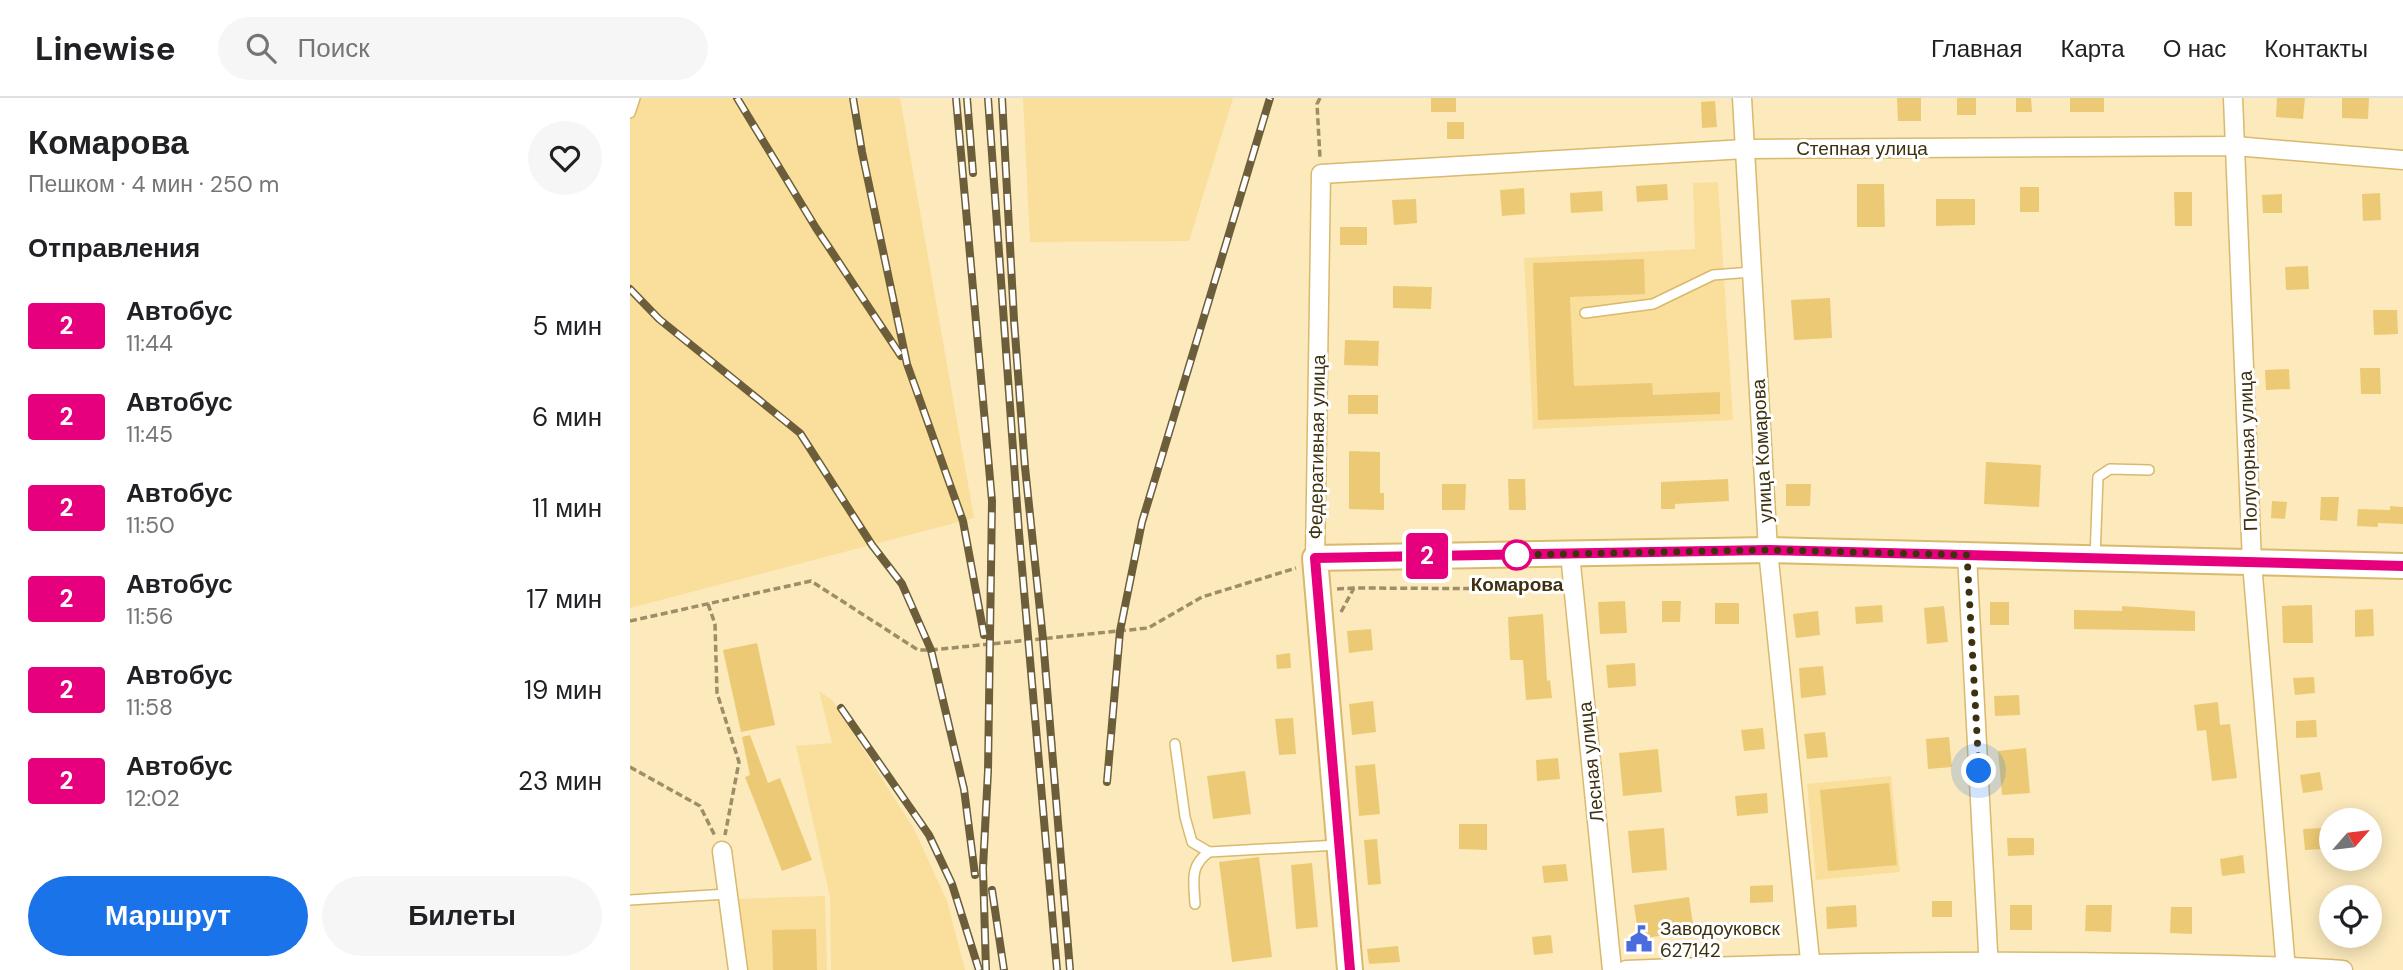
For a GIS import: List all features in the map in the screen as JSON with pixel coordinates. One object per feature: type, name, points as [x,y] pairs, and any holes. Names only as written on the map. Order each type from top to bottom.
[{"type":"street","name":"улица Комарова","points":[[1742,98],[1768,550],[1811,966]]},
{"type":"street","name":"Полугорная улица","points":[[2233,98],[2252,564],[2286,968]]},
{"type":"street","name":"Степная улица","points":[[1321,174],[1745,149],[2235,146],[2403,160]]},
{"type":"street","name":"Федеративная улица","points":[[1321,174],[1309,562],[1317,590],[1350,970]]},
{"type":"street","points":[[1309,562],[1768,550],[2403,566]]},
{"type":"street","name":"Лесная улица","points":[[1570,554],[1612,970]]},
{"type":"street","points":[[1967,555],[1989,965]]},
{"type":"street","points":[[722,851],[738,970]]},
{"type":"street","points":[[1626,970],[1989,965],[2343,970]]},
{"type":"lane","points":[[630,113],[635,98]]},
{"type":"lane","points":[[1585,313],[1653,304],[1713,275],[1752,272]]},
{"type":"lane","points":[[2095,559],[2098,477],[2110,469],[2149,470]]},
{"type":"lane","points":[[1175,744],[1185,817],[1192,842],[1209,852]]},
{"type":"lane","points":[[1195,904],[1194,872],[1200,858],[1209,852],[1338,845]]},
{"type":"lane","points":[[630,900],[727,894]]},
{"type":"path","points":[[1320,98],[1317,104],[1321,174]]},
{"type":"path","points":[[630,621],[811,581],[918,650],[931,650],[1148,628],[1202,597],[1309,562]]},
{"type":"path","points":[[1340,614],[1354,588]]},
{"type":"path","points":[[1317,590],[1573,589]]},
{"type":"path","points":[[708,604],[715,624],[717,693],[739,762],[722,851]]},
{"type":"path","points":[[630,767],[700,806],[722,851]]},
{"type":"shaded area","points":[[630,98],[900,98],[974,518],[630,608]]},
{"type":"shaded area","points":[[1023,98],[1233,98],[1189,241],[1030,242]]},
{"type":"shaded area","points":[[1718,182],[1733,420],[1533,429],[1524,258],[1695,249],[1693,183]]},
{"type":"shaded area","points":[[819,691],[832,700],[914,829],[947,901],[965,970],[831,970],[830,897],[796,746],[832,743]]},
{"type":"shaded area","points":[[1891,776],[1900,872],[1816,880],[1807,784]]},
{"type":"shaded area","points":[[825,896],[827,970],[744,970],[735,899]]},
{"type":"building","points":[[1431,98],[1456,98],[1456,112],[1431,112]]},
{"type":"building","points":[[1897,98],[1921,98],[1921,121],[1898,121]]},
{"type":"building","points":[[1957,98],[1976,98],[1976,115],[1957,115]]},
{"type":"building","points":[[2016,98],[2031,98],[2032,112],[2016,112]]},
{"type":"building","points":[[2070,98],[2104,98],[2104,112],[2070,112]]},
{"type":"building","points":[[2277,98],[2305,98],[2303,119],[2276,117]]},
{"type":"building","points":[[2342,98],[2369,98],[2368,119],[2342,118]]},
{"type":"building","points":[[1715,101],[1717,127],[1702,128],[1701,102]]},
{"type":"building","points":[[1447,122],[1464,122],[1464,139],[1447,139]]},
{"type":"building","points":[[1667,184],[1668,200],[1637,202],[1636,186]]},
{"type":"building","points":[[1857,184],[1884,184],[1885,227],[1857,227]]},
{"type":"building","points":[[2020,187],[2039,187],[2039,212],[2020,212]]},
{"type":"building","points":[[1524,188],[1525,214],[1502,216],[1500,190]]},
{"type":"building","points":[[1602,191],[1603,211],[1571,213],[1570,193]]},
{"type":"building","points":[[2174,192],[2192,192],[2192,226],[2175,226]]},
{"type":"building","points":[[2380,193],[2381,220],[2363,221],[2362,194]]},
{"type":"building","points":[[2282,194],[2282,213],[2263,213],[2262,195]]},
{"type":"building","points":[[1416,199],[1417,223],[1394,225],[1392,200]]},
{"type":"building","points":[[1936,199],[1975,199],[1975,225],[1936,226]]},
{"type":"building","points":[[1340,227],[1367,227],[1367,245],[1340,245]]},
{"type":"building","points":[[1644,259],[1645,294],[1570,297],[1574,386],[1652,383],[1653,395],[1720,392],[1720,414],[1538,420],[1533,263]]},
{"type":"building","points":[[2308,266],[2309,289],[2286,290],[2285,267]]},
{"type":"building","points":[[1393,286],[1432,287],[1431,309],[1393,308]]},
{"type":"building","points":[[1830,298],[1832,338],[1794,340],[1791,300]]},
{"type":"building","points":[[2373,310],[2397,310],[2398,334],[2374,335]]},
{"type":"building","points":[[1345,340],[1379,341],[1378,366],[1344,365]]},
{"type":"building","points":[[2360,368],[2380,368],[2381,394],[2361,394]]},
{"type":"building","points":[[2289,369],[2290,389],[2266,390],[2265,370]]},
{"type":"building","points":[[1348,395],[1378,395],[1378,414],[1348,414]]},
{"type":"building","points":[[1349,451],[1380,452],[1380,493],[1384,493],[1384,510],[1349,509]]},
{"type":"building","points":[[1986,462],[2041,465],[2039,507],[1984,504]]},
{"type":"building","points":[[1508,479],[1525,479],[1526,510],[1509,510]]},
{"type":"building","points":[[1728,479],[1729,501],[1675,504],[1675,509],[1661,509],[1661,482]]},
{"type":"building","points":[[1442,484],[1466,484],[1465,510],[1442,510]]},
{"type":"building","points":[[1786,484],[1811,484],[1810,506],[1786,506]]},
{"type":"building","points":[[2321,497],[2339,497],[2337,521],[2320,520]]},
{"type":"building","points":[[2272,501],[2287,502],[2285,519],[2271,518]]},
{"type":"building","points":[[2390,506],[2403,507],[2403,524],[2357,526],[2358,509],[2390,510]]},
{"type":"building","points":[[1625,601],[1627,633],[1600,634],[1598,602]]},
{"type":"building","points":[[1662,601],[1681,601],[1680,622],[1662,622]]},
{"type":"building","points":[[1990,602],[2009,602],[2009,625],[1990,625]]},
{"type":"building","points":[[1715,603],[1739,603],[1739,624],[1715,624]]},
{"type":"building","points":[[1882,605],[1883,622],[1856,624],[1855,607]]},
{"type":"building","points":[[2312,605],[2313,643],[2283,643],[2282,606]]},
{"type":"building","points":[[1944,606],[1948,642],[1927,644],[1924,608]]},
{"type":"building","points":[[2122,606],[2195,611],[2195,631],[2074,629],[2074,610],[2122,611]]},
{"type":"building","points":[[2373,609],[2374,636],[2355,637],[2355,610]]},
{"type":"building","points":[[1818,611],[1820,635],[1796,638],[1793,614]]},
{"type":"building","points":[[1543,614],[1547,681],[1550,680],[1552,698],[1526,700],[1523,660],[1510,660],[1508,617]]},
{"type":"building","points":[[1371,629],[1373,650],[1349,653],[1347,631]]},
{"type":"building","points":[[757,643],[775,725],[741,732],[723,650]]},
{"type":"building","points":[[1290,653],[1291,668],[1277,669],[1276,655]]},
{"type":"building","points":[[1635,663],[1636,686],[1608,688],[1606,665]]},
{"type":"building","points":[[1823,666],[1826,695],[1801,698],[1799,668]]},
{"type":"building","points":[[2314,677],[2315,693],[2295,695],[2293,678]]},
{"type":"building","points":[[2019,695],[2020,715],[1995,716],[1994,696]]},
{"type":"building","points":[[1373,701],[1376,732],[1352,735],[1349,704]]},
{"type":"building","points":[[2218,702],[2220,725],[2230,724],[2237,778],[2212,781],[2206,730],[2197,731],[2194,705]]},
{"type":"building","points":[[1293,718],[1296,754],[1279,755],[1275,719]]},
{"type":"building","points":[[2316,720],[2317,737],[2296,738],[2296,721]]},
{"type":"building","points":[[1763,728],[1765,749],[1744,751],[1741,730]]},
{"type":"building","points":[[1825,732],[1828,757],[1807,759],[1804,734]]},
{"type":"building","points":[[750,735],[768,783],[780,778],[812,860],[782,871],[745,777],[750,775],[742,737]]},
{"type":"building","points":[[1949,737],[1952,767],[1928,769],[1926,739]]},
{"type":"building","points":[[2026,748],[2030,793],[2002,795],[1998,751]]},
{"type":"building","points":[[1658,749],[1662,792],[1623,796],[1619,753]]},
{"type":"building","points":[[1558,758],[1560,779],[1537,781],[1536,760]]},
{"type":"building","points":[[1375,764],[1380,814],[1359,816],[1355,766]]},
{"type":"building","points":[[1245,771],[1251,814],[1213,819],[1207,776]]},
{"type":"building","points":[[2320,772],[2323,790],[2303,793],[2300,775]]},
{"type":"building","points":[[1889,783],[1897,865],[1828,871],[1820,790]]},
{"type":"building","points":[[1767,793],[1768,813],[1737,816],[1735,796]]},
{"type":"building","points":[[1459,824],[1487,824],[1487,850],[1459,849]]},
{"type":"building","points":[[1664,828],[1667,870],[1632,873],[1628,831]]},
{"type":"building","points":[[2319,828],[2319,849],[2305,850],[2303,829]]},
{"type":"building","points":[[2007,838],[2034,838],[2034,855],[2008,856]]},
{"type":"building","points":[[1377,839],[1381,884],[1368,885],[1364,840]]},
{"type":"building","points":[[2243,855],[2245,873],[2222,876],[2220,859]]},
{"type":"building","points":[[1259,857],[1272,957],[1232,962],[1219,862]]},
{"type":"building","points":[[1312,863],[1318,927],[1296,929],[1291,865]]},
{"type":"building","points":[[1566,864],[1568,881],[1544,883],[1542,866]]},
{"type":"building","points":[[1773,885],[1773,902],[1750,903],[1750,886]]},
{"type":"building","points":[[1689,897],[1694,931],[1639,939],[1634,905]]},
{"type":"building","points":[[1932,901],[1952,901],[1952,917],[1932,917]]},
{"type":"building","points":[[1856,905],[1857,927],[1827,929],[1826,907]]},
{"type":"building","points":[[2010,905],[2032,905],[2032,930],[2010,930]]},
{"type":"building","points":[[2086,905],[2112,905],[2111,932],[2085,931]]},
{"type":"building","points":[[2171,907],[2192,907],[2192,934],[2170,933]]},
{"type":"building","points":[[816,929],[817,970],[773,970],[772,930]]},
{"type":"building","points":[[1551,935],[1553,953],[1534,955],[1532,937]]},
{"type":"building","points":[[1398,946],[1400,962],[1369,964],[1367,949]]},
{"type":"railway","points":[[737,98],[816,228],[901,356]]},
{"type":"railway","points":[[853,98],[907,364],[963,521],[984,635]]},
{"type":"railway","points":[[956,98],[992,501],[988,771],[983,868],[986,970]]},
{"type":"railway","points":[[967,98],[973,173]]},
{"type":"railway","points":[[988,98],[1019,533],[1057,970]]},
{"type":"railway","points":[[1002,98],[1025,467],[1043,639],[1070,970]]},
{"type":"railway","points":[[1107,782],[1120,631],[1142,522],[1270,98]]},
{"type":"railway","points":[[630,289],[659,319],[800,433],[872,545],[902,584],[931,650],[964,789],[975,875]]},
{"type":"railway","points":[[841,708],[929,835],[952,884],[979,970]]},
{"type":"railway","points":[[992,890],[1004,970]]},
{"type":"bus line","name":"2","points":[[1350,970],[1315,558],[1768,550],[2403,566]]},
{"type":"place","name":"Комарова","points":[[1517,555]]},
{"type":"place","name":"Заводоуковск 627142","points":[[1639,939]]},
{"type":"route","points":[[1517,555],[1768,550],[1967,555],[1979,771]]}]
